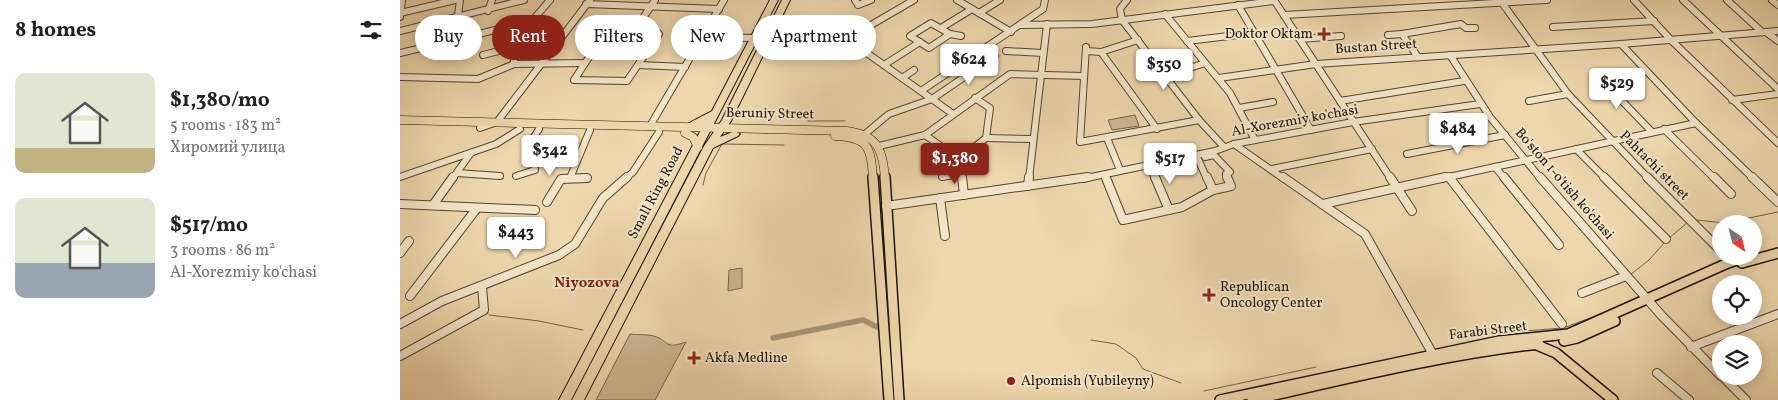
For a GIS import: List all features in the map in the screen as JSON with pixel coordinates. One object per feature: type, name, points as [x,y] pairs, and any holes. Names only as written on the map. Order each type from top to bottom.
[{"type":"highway","points":[[774,0],[786,1]]},
{"type":"highway","name":"Small Ring Road","points":[[766,15],[774,0]]},
{"type":"highway","name":"Small Ring Road","points":[[779,15],[786,1]]},
{"type":"highway","name":"Small Ring Road","points":[[565,400],[666,218],[709,146],[717,111],[753,40]]},
{"type":"highway","points":[[743,61],[748,63],[756,61]]},
{"type":"highway","name":"Small Ring Road","points":[[666,218],[698,147],[713,131],[756,61]]},
{"type":"highway","points":[[687,130],[717,111]]},
{"type":"highway","points":[[709,146],[735,134]]},
{"type":"highway","name":"Small Ring Road","points":[[578,400],[658,233]]},
{"type":"main road","name":"Beruniy Street","points":[[400,120],[498,125],[650,126],[713,131],[847,131],[865,134]]},
{"type":"main road","name":"Beruniy Street","points":[[400,126],[480,128],[498,125],[520,129],[659,132],[687,130]]},
{"type":"main road","points":[[687,130],[698,147]]},
{"type":"main road","name":"Beruniy Street","points":[[713,131],[735,134],[839,136],[860,140],[868,145],[871,152],[876,196],[889,400]]},
{"type":"main road","points":[[865,134],[879,146],[884,160],[899,400]]},
{"type":"main road","points":[[876,196],[886,206]]},
{"type":"main road","points":[[877,217],[886,206]]},
{"type":"main road","points":[[1762,252],[1778,247]]},
{"type":"main road","name":"Farabi Street","points":[[1762,256],[1778,253]]},
{"type":"main road","name":"Farabi Street","points":[[1220,400],[1508,340],[1548,343],[1650,302],[1723,265]]},
{"type":"main road","points":[[1548,343],[1613,400]]},
{"type":"main road","points":[[1548,343],[1620,400]]},
{"type":"main road","name":"Farabi Street","points":[[1252,400],[1434,356]]},
{"type":"street","points":[[402,0],[400,15],[455,0]]},
{"type":"street","points":[[458,15],[460,0]]},
{"type":"street","points":[[488,11],[492,0]]},
{"type":"street","points":[[496,9],[499,0]]},
{"type":"street","points":[[468,15],[524,0]]},
{"type":"street","points":[[538,15],[550,0]]},
{"type":"street","points":[[645,15],[656,0]]},
{"type":"street","points":[[715,15],[724,0]]},
{"type":"street","points":[[855,0],[858,5],[872,0]]},
{"type":"street","points":[[876,22],[914,0]]},
{"type":"street","points":[[957,0],[1011,32]]},
{"type":"street","points":[[979,13],[1000,0]]},
{"type":"street","points":[[921,91],[1043,9],[1045,0]]},
{"type":"street","points":[[1127,0],[1120,9],[1122,20],[1199,120],[1224,147]]},
{"type":"street","points":[[1206,0],[1210,9]]},
{"type":"street","points":[[1021,25],[1092,24],[1274,0],[1412,211]]},
{"type":"street","points":[[1284,15],[1501,1],[1547,0]]},
{"type":"street","points":[[1634,0],[1671,40],[1778,143]]},
{"type":"street","points":[[1683,0],[1720,37],[1778,88]]},
{"type":"street","points":[[1728,0],[1764,32],[1778,41]]},
{"type":"street","points":[[1772,0],[1778,5]]},
{"type":"street","name":"Pahtachi street","points":[[1501,1],[1568,94],[1712,243]]},
{"type":"street","points":[[498,125],[542,62],[588,2],[651,7],[719,8]]},
{"type":"street","points":[[1238,5],[1311,130]]},
{"type":"street","points":[[941,28],[972,9]]},
{"type":"street","points":[[1165,14],[1219,78],[1239,108],[1255,140]]},
{"type":"street","points":[[1553,27],[1654,21]]},
{"type":"street","points":[[950,34],[929,48],[910,36],[931,23],[950,34],[961,36]]},
{"type":"street","points":[[1028,186],[1047,24]]},
{"type":"street","points":[[1388,35],[1462,24],[1466,28],[1475,28]]},
{"type":"street","points":[[400,32],[415,28]]},
{"type":"street","name":"Bustаn Street","points":[[1219,78],[1316,64],[1720,37],[1778,31]]},
{"type":"street","points":[[1187,40],[1254,33]]},
{"type":"street","points":[[1402,34],[1418,57]]},
{"type":"street","points":[[1300,40],[1341,36]]},
{"type":"street","points":[[1138,40],[1101,52],[1086,49],[1078,141],[1083,143],[1199,120]]},
{"type":"street","points":[[884,65],[920,42]]},
{"type":"street","points":[[1621,44],[1696,123],[1778,202]]},
{"type":"street","points":[[400,53],[415,49]]},
{"type":"street","points":[[1006,51],[1043,53]]},
{"type":"street","points":[[1101,52],[1157,129]]},
{"type":"street","points":[[483,55],[492,53]]},
{"type":"street","name":"Bo'ston 1-o'tish ko'chasi","points":[[1450,55],[1464,81],[1480,104],[1526,160],[1626,276],[1691,347],[1712,367]]},
{"type":"street","points":[[865,134],[889,114],[932,99],[994,56]]},
{"type":"street","points":[[876,59],[953,114]]},
{"type":"street","points":[[587,60],[574,80],[627,82],[642,60]]},
{"type":"street","points":[[650,126],[689,60]]},
{"type":"street","points":[[400,77],[478,79],[514,64],[542,62],[585,63]]},
{"type":"street","points":[[1165,76],[1205,62]]},
{"type":"street","points":[[639,65],[685,67]]},
{"type":"street","points":[[902,78],[914,70]]},
{"type":"street","points":[[879,146],[925,135],[1010,74],[1084,76]]},
{"type":"street","points":[[1596,74],[1652,132]]},
{"type":"street","points":[[1340,101],[1464,81]]},
{"type":"street","points":[[1529,102],[1568,94]]},
{"type":"street","points":[[1732,100],[1776,96]]},
{"type":"street","points":[[976,98],[990,108],[986,138]]},
{"type":"street","points":[[1239,108],[1273,102]]},
{"type":"street","name":"Al-Xorezmiy ko'chasi","points":[[886,206],[1028,186],[1103,178],[1120,170],[1234,144],[1353,122],[1480,104]]},
{"type":"street","points":[[1324,204],[1696,123]]},
{"type":"street","points":[[400,177],[508,138],[520,129]]},
{"type":"street","points":[[516,176],[536,170],[532,140],[539,129]]},
{"type":"street","points":[[570,178],[583,151],[584,143],[590,130]]},
{"type":"street","points":[[1664,130],[1730,194]]},
{"type":"street","points":[[400,324],[442,301],[482,287],[559,255],[575,244],[603,198],[633,172],[659,132]]},
{"type":"street","points":[[925,135],[959,159],[964,195]]},
{"type":"street","points":[[1407,154],[1505,135]]},
{"type":"street","points":[[959,159],[986,138],[1033,139]]},
{"type":"street","points":[[1107,138],[1120,170]]},
{"type":"street","points":[[1234,144],[1324,204],[1365,234],[1434,356]]},
{"type":"street","points":[[1576,148],[1666,239]]},
{"type":"street","points":[[1272,169],[1372,149]]},
{"type":"street","points":[[433,205],[471,152]]},
{"type":"street","points":[[1214,156],[1230,172],[1226,174],[1230,186],[1213,190],[1182,207],[1123,220],[1103,178],[1151,169],[1198,159],[1214,156]]},
{"type":"street","points":[[1198,159],[1213,190]]},
{"type":"street","points":[[1496,167],[1559,245]]},
{"type":"street","points":[[1151,169],[1169,210]]},
{"type":"street","points":[[456,172],[500,176]]},
{"type":"street","points":[[942,177],[961,174]]},
{"type":"street","points":[[1449,177],[1562,324]]},
{"type":"street","points":[[547,202],[561,179],[587,178]]},
{"type":"street","points":[[940,198],[945,236]]},
{"type":"street","points":[[400,204],[535,210]]},
{"type":"street","points":[[410,296],[477,208]]},
{"type":"street","points":[[400,253],[409,241]]},
{"type":"street","points":[[1582,293],[1626,276]]},
{"type":"street","points":[[400,356],[484,310],[482,287]]},
{"type":"street","points":[[1691,347],[1778,314]]},
{"type":"street","points":[[1657,372],[1689,400]]},
{"type":"street","name":"Bo'ston 1-o'tish ko'chasi","points":[[1731,385],[1746,400]]},
{"type":"shaded area","points":[[1135,115],[1139,126],[1112,130],[1108,120]]},
{"type":"shaded area","points":[[742,268],[742,288],[728,291],[729,270]]},
{"type":"shaded area","points":[[630,334],[654,336],[670,345],[686,342],[655,400],[596,400]]},
{"type":"waterway","points":[[808,121],[845,121]]},
{"type":"waterway","points":[[703,185],[706,173],[722,144],[784,145]]},
{"type":"waterway","points":[[1696,220],[1725,223],[1778,212]]},
{"type":"waterway","points":[[1668,239],[1687,223]]},
{"type":"waterway","points":[[1630,275],[1649,260],[1665,242]]},
{"type":"waterway","points":[[489,315],[539,321],[583,330]]},
{"type":"waterway","points":[[1566,327],[1590,318]]},
{"type":"waterway","points":[[466,324],[478,319]]},
{"type":"waterway","points":[[773,338],[863,320],[877,327]]},
{"type":"waterway","points":[[1462,336],[1562,328]]},
{"type":"waterway","points":[[1091,340],[1116,344],[1136,358],[1143,369],[1181,383]]},
{"type":"waterway","points":[[1204,391],[1316,367]]},
{"type":"place","name":"Doktor Oktam","points":[[1324,34]]},
{"type":"place","name":"Republican Oncology Center","points":[[1209,295]]},
{"type":"place","name":"Akfa Medline","points":[[694,358]]},
{"type":"place","name":"Alpomish (Yubileyny)","points":[[1011,381]]},
{"type":"district","name":"Niyozova","points":[[587,283]]}]
